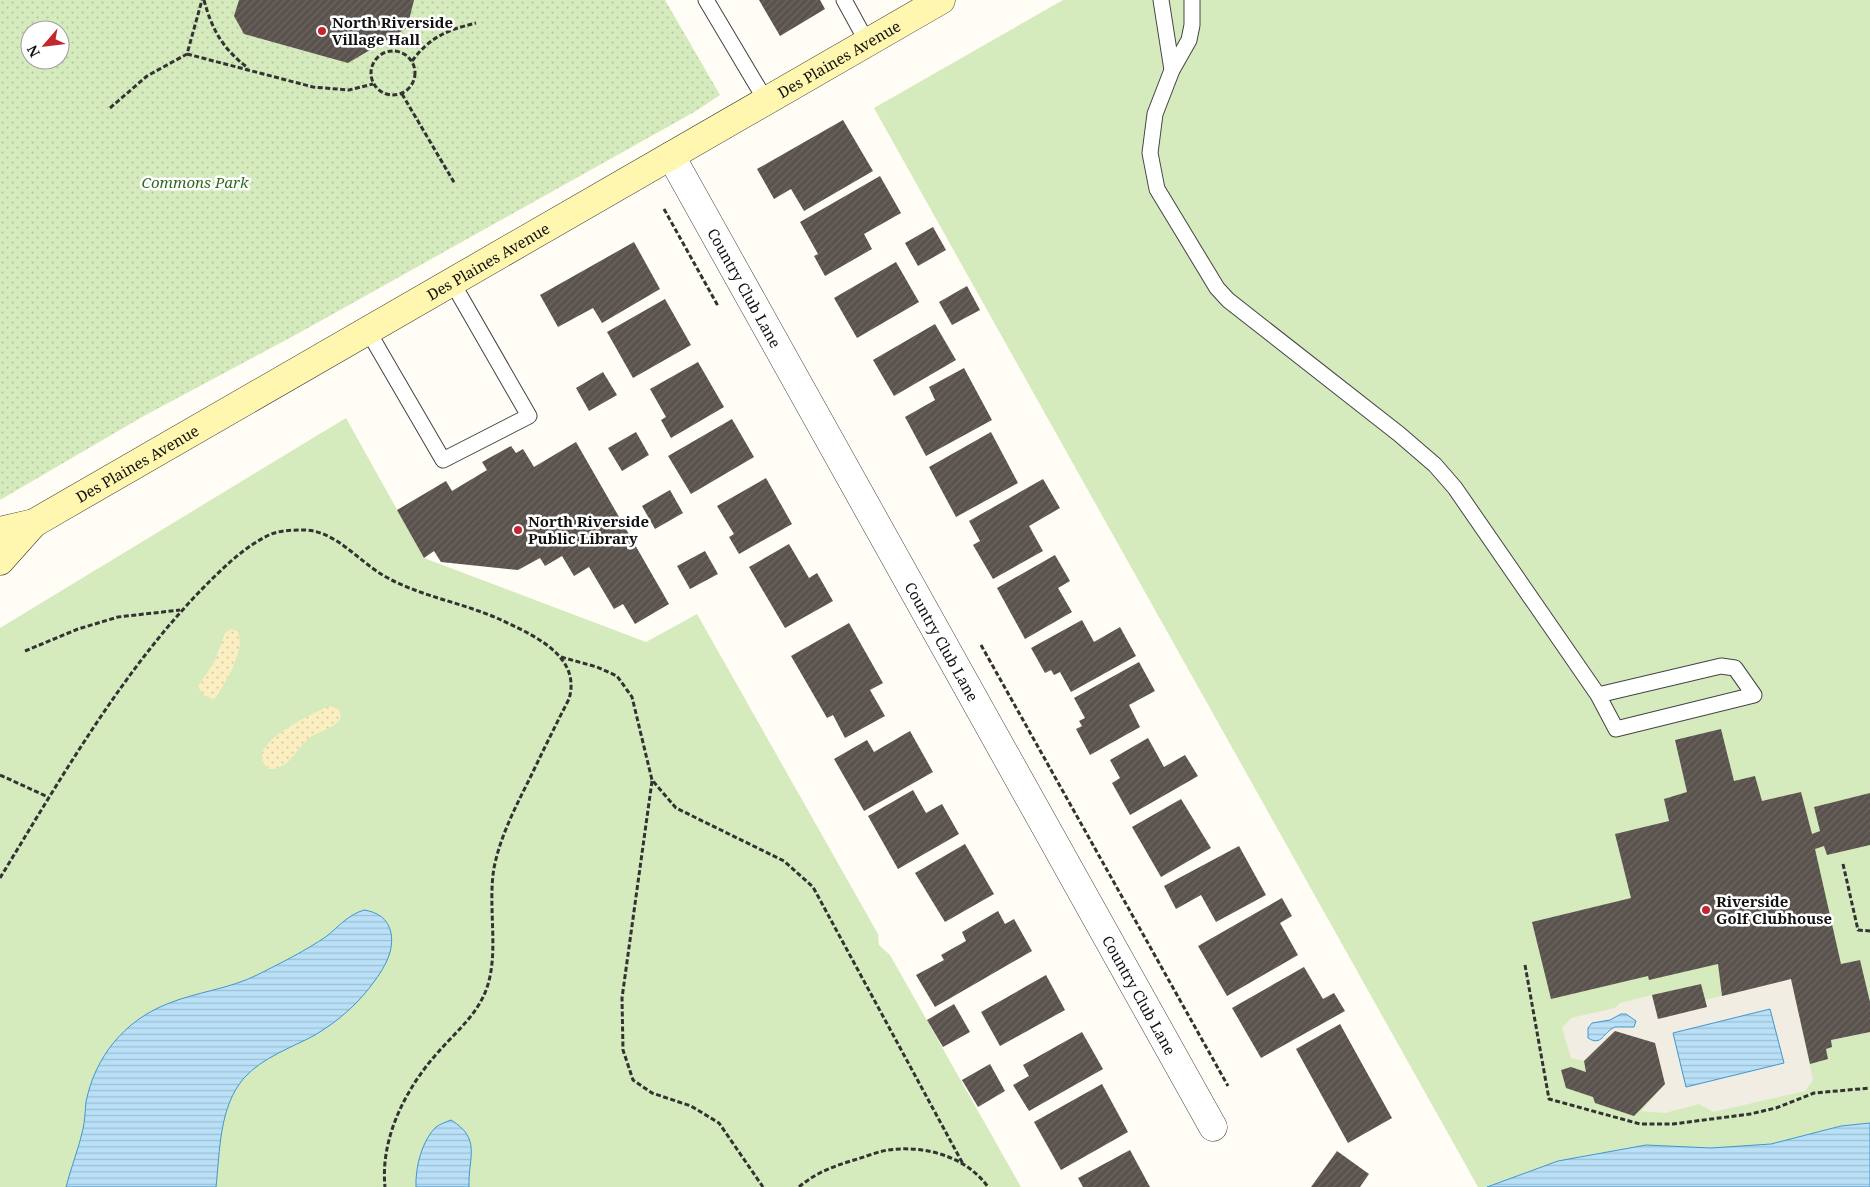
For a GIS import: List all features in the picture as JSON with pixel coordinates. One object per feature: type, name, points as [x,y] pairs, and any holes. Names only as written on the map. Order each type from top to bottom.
[{"type":"main road","name":"Des Plaines Avenue","points":[[0,531],[34,523],[941,0]]},
{"type":"main road","name":"Des Plaines Avenue","points":[[0,561],[34,523]]},
{"type":"street","name":"Country Club Lane","points":[[671,156],[1213,1127]]},
{"type":"lane","points":[[706,0],[766,101]]},
{"type":"lane","points":[[844,0],[867,42]]},
{"type":"lane","points":[[1160,0],[1172,70]]},
{"type":"lane","points":[[1192,0],[1192,25],[1189,40],[1172,70],[1155,114],[1151,132],[1150,153],[1157,189],[1210,278],[1228,300],[1399,434],[1434,465],[1455,488],[1598,695],[1616,729],[1754,695],[1735,668],[1721,666],[1598,695]]},
{"type":"lane","points":[[368,331],[443,460],[529,416],[452,282]]},
{"type":"path","points":[[188,54],[203,0]]},
{"type":"path","points":[[203,0],[220,43],[250,70]]},
{"type":"path","points":[[412,61],[421,49],[442,34],[476,23]]},
{"type":"path","points":[[385,52],[400,52],[412,61],[415,69],[413,83],[402,94],[389,96],[377,90],[370,77],[373,62],[385,52]]},
{"type":"path","points":[[110,108],[147,76],[188,54],[327,89],[349,90],[373,84]]},
{"type":"path","points":[[402,94],[455,184]]},
{"type":"path","points":[[0,878],[48,797],[129,678],[181,610],[225,566],[270,535],[288,530],[308,530],[326,536],[339,543],[381,574],[402,585],[489,615],[544,642],[561,657],[571,677],[572,688],[569,699],[513,813],[495,866],[491,895],[492,973],[473,1015],[439,1051],[405,1100],[394,1124],[386,1154],[385,1187]]},
{"type":"path","points":[[25,650],[78,629],[118,617],[181,610]]},
{"type":"path","points":[[561,657],[597,667],[617,676],[632,697],[652,780],[622,998],[623,1050],[633,1080],[652,1093],[691,1106],[719,1123],[763,1187]]},
{"type":"path","points":[[0,775],[48,797]]},
{"type":"path","points":[[652,780],[676,808],[784,861],[813,887],[963,1164]]},
{"type":"path","points":[[1843,864],[1858,930],[1870,931]]},
{"type":"path","points":[[1525,965],[1549,1098],[1640,1124],[1674,1124],[1750,1114],[1776,1108],[1814,1093],[1870,1088]]},
{"type":"path","points":[[799,1187],[817,1174],[836,1166],[885,1151],[904,1148],[947,1156],[979,1174],[988,1187]]},
{"type":"green space","name":"Commons Park","points":[[0,0],[665,0],[720,95],[696,111],[299,333],[142,417],[0,500]]},
{"type":"green space","points":[[1063,0],[1870,0],[1870,1123],[1841,1126],[1771,1144],[1558,1161],[1487,1187],[1478,1187],[874,108]]},
{"type":"green space","points":[[346,418],[424,558],[646,642],[697,614],[878,934],[879,945],[890,955],[1021,1187],[0,1187],[0,628]]},
{"type":"sand","points":[[231,629],[237,631],[240,646],[235,663],[218,694],[214,699],[208,698],[198,686],[214,663],[225,633]]},
{"type":"sand","points":[[329,706],[339,709],[341,718],[338,722],[308,739],[287,763],[282,766],[269,769],[263,763],[262,753],[273,738],[291,725]]},
{"type":"shaded area","points":[[1791,979],[1813,1080],[1805,1091],[1713,1112],[1699,1104],[1665,1113],[1641,1111],[1665,1084],[1655,1043],[1615,1031],[1584,1061],[1571,1058],[1562,1028],[1571,1018],[1615,1008],[1620,1003],[1652,995],[1659,1019],[1706,1007],[1705,1000]],"holes":[[[1621,1014],[1631,1019],[1629,1025],[1615,1027],[1606,1033],[1596,1022],[1610,1020]]]},
{"type":"water","points":[[364,910],[373,912],[381,917],[390,928],[391,945],[383,968],[363,995],[341,1017],[315,1035],[260,1064],[244,1078],[230,1102],[225,1116],[216,1187],[66,1187],[81,1136],[86,1102],[96,1070],[114,1042],[125,1031],[137,1020],[167,1004],[246,980],[293,957],[327,936],[348,918]]},
{"type":"water","points":[[1770,1009],[1784,1063],[1686,1087],[1673,1033]]},
{"type":"water","points":[[1621,1014],[1626,1014],[1636,1021],[1634,1027],[1615,1027],[1600,1040],[1596,1041],[1588,1038],[1588,1028],[1592,1023],[1610,1020]]},
{"type":"water","points":[[451,1120],[461,1127],[467,1134],[470,1142],[469,1187],[416,1187],[418,1163],[427,1139],[436,1127]]},
{"type":"water","points":[[1870,1123],[1870,1187],[1487,1187],[1558,1161],[1646,1145],[1711,1148],[1771,1144],[1841,1126]]},
{"type":"building","name":"North Riverside Village Hall","points":[[239,0],[414,0],[407,28],[348,63],[244,34],[234,16]]},
{"type":"building","points":[[759,0],[820,0],[825,9],[780,36]]},
{"type":"building","points":[[843,120],[873,171],[804,211],[791,189],[774,199],[757,169]]},
{"type":"building","points":[[880,176],[901,213],[864,234],[872,249],[825,276],[814,256],[818,254],[800,222]]},
{"type":"building","points":[[933,227],[946,250],[918,266],[905,243]]},
{"type":"building","points":[[634,242],[660,289],[602,323],[593,308],[558,327],[540,295]]},
{"type":"building","points":[[896,262],[919,302],[857,338],[834,298]]},
{"type":"building","points":[[967,286],[980,310],[952,325],[939,302]]},
{"type":"building","points":[[665,299],[691,345],[633,378],[607,332]]},
{"type":"building","points":[[935,324],[956,360],[894,396],[873,360]]},
{"type":"building","points":[[698,362],[724,407],[671,438],[661,420],[666,417],[650,389]]},
{"type":"building","points":[[964,368],[992,420],[926,456],[905,417],[935,400],[929,387]]},
{"type":"building","points":[[603,372],[617,395],[589,411],[576,388]]},
{"type":"building","points":[[732,419],[754,457],[691,494],[668,456]]},
{"type":"building","points":[[636,432],[649,455],[622,471],[608,448]]},
{"type":"building","points":[[991,432],[1018,483],[956,517],[929,467]]},
{"type":"building","name":"North Riverside Public Library","points":[[576,442],[669,604],[635,624],[623,604],[614,609],[589,567],[574,576],[562,556],[545,566],[540,558],[518,570],[441,562],[434,551],[424,558],[397,510],[446,481],[452,491],[487,470],[482,462],[511,446],[516,453],[523,449],[534,467]]},
{"type":"building","points":[[766,478],[792,524],[739,554],[729,537],[734,534],[717,506]]},
{"type":"building","points":[[1043,479],[1060,508],[1029,526],[1043,551],[993,579],[973,545],[980,541],[969,521]]},
{"type":"building","points":[[670,490],[683,513],[655,529],[642,506]]},
{"type":"building","points":[[789,544],[809,578],[817,573],[833,601],[785,628],[749,567]]},
{"type":"building","points":[[705,551],[718,574],[690,589],[677,566]]},
{"type":"building","points":[[1055,555],[1070,581],[1058,588],[1072,612],[1025,639],[997,588]]},
{"type":"building","points":[[1082,620],[1094,642],[1120,627],[1136,656],[1071,692],[1060,672],[1054,675],[1051,670],[1045,673],[1031,648]]},
{"type":"building","points":[[849,623],[883,683],[870,690],[885,716],[845,738],[833,715],[827,718],[791,656]]},
{"type":"building","points":[[1139,662],[1155,691],[1129,705],[1140,727],[1090,755],[1076,729],[1082,726],[1079,721],[1085,718],[1074,698]]},
{"type":"building","name":"Riverside Golf Clubhouse","points":[[1721,729],[1734,781],[1755,776],[1762,801],[1801,792],[1812,834],[1820,831],[1814,807],[1870,793],[1870,845],[1827,855],[1824,846],[1815,849],[1841,964],[1860,960],[1870,1002],[1870,1032],[1831,1040],[1832,1047],[1826,1049],[1828,1059],[1810,1064],[1791,979],[1722,996],[1718,964],[1649,980],[1648,976],[1551,999],[1532,922],[1631,898],[1615,834],[1669,821],[1664,799],[1687,792],[1675,740]]},
{"type":"building","points":[[910,731],[933,772],[864,811],[834,759],[867,740],[874,752]]},
{"type":"building","points":[[1148,738],[1164,767],[1185,755],[1198,776],[1130,815],[1112,783],[1120,778],[1110,760]]},
{"type":"building","points":[[913,790],[926,813],[942,804],[959,834],[898,869],[868,816]]},
{"type":"building","points":[[1181,799],[1211,848],[1161,877],[1132,827]]},
{"type":"building","points":[[965,844],[994,894],[945,922],[915,873]]},
{"type":"building","points":[[1239,846],[1266,895],[1216,922],[1201,895],[1176,909],[1164,886]]},
{"type":"building","points":[[1282,898],[1292,916],[1280,923],[1298,955],[1227,996],[1198,946]]},
{"type":"building","points":[[998,911],[1005,924],[1014,919],[1032,951],[935,1007],[916,975],[944,960],[941,955],[966,941],[962,932]]},
{"type":"building","points":[[1304,967],[1323,999],[1334,993],[1345,1011],[1261,1058],[1232,1008]]},
{"type":"building","points":[[1046,975],[1065,1010],[1000,1046],[981,1012]]},
{"type":"building","points":[[1701,984],[1707,1007],[1658,1019],[1652,995]]},
{"type":"building","points":[[954,1004],[970,1032],[943,1047],[927,1020]]},
{"type":"building","points":[[1340,1024],[1392,1118],[1348,1143],[1296,1049]]},
{"type":"building","points":[[1615,1031],[1655,1043],[1665,1084],[1634,1116],[1595,1103],[1593,1097],[1566,1088],[1561,1070],[1571,1067],[1586,1072],[1584,1061]]},
{"type":"building","points":[[1082,1032],[1103,1069],[1029,1111],[1013,1085],[1029,1076],[1023,1065]]},
{"type":"building","points":[[990,1064],[1005,1091],[978,1107],[962,1080]]},
{"type":"building","points":[[1102,1084],[1128,1132],[1061,1170],[1034,1122]]},
{"type":"building","points":[[1130,1150],[1150,1187],[1083,1187],[1078,1178]]},
{"type":"building","points":[[1337,1151],[1369,1174],[1360,1187],[1311,1187]]},
{"type":"place","name":"North Riverside Village Hall","points":[[322,31]]},
{"type":"place","name":"North Riverside Public Library","points":[[518,530]]},
{"type":"place","name":"Riverside Golf Clubhouse","points":[[1706,910]]}]
